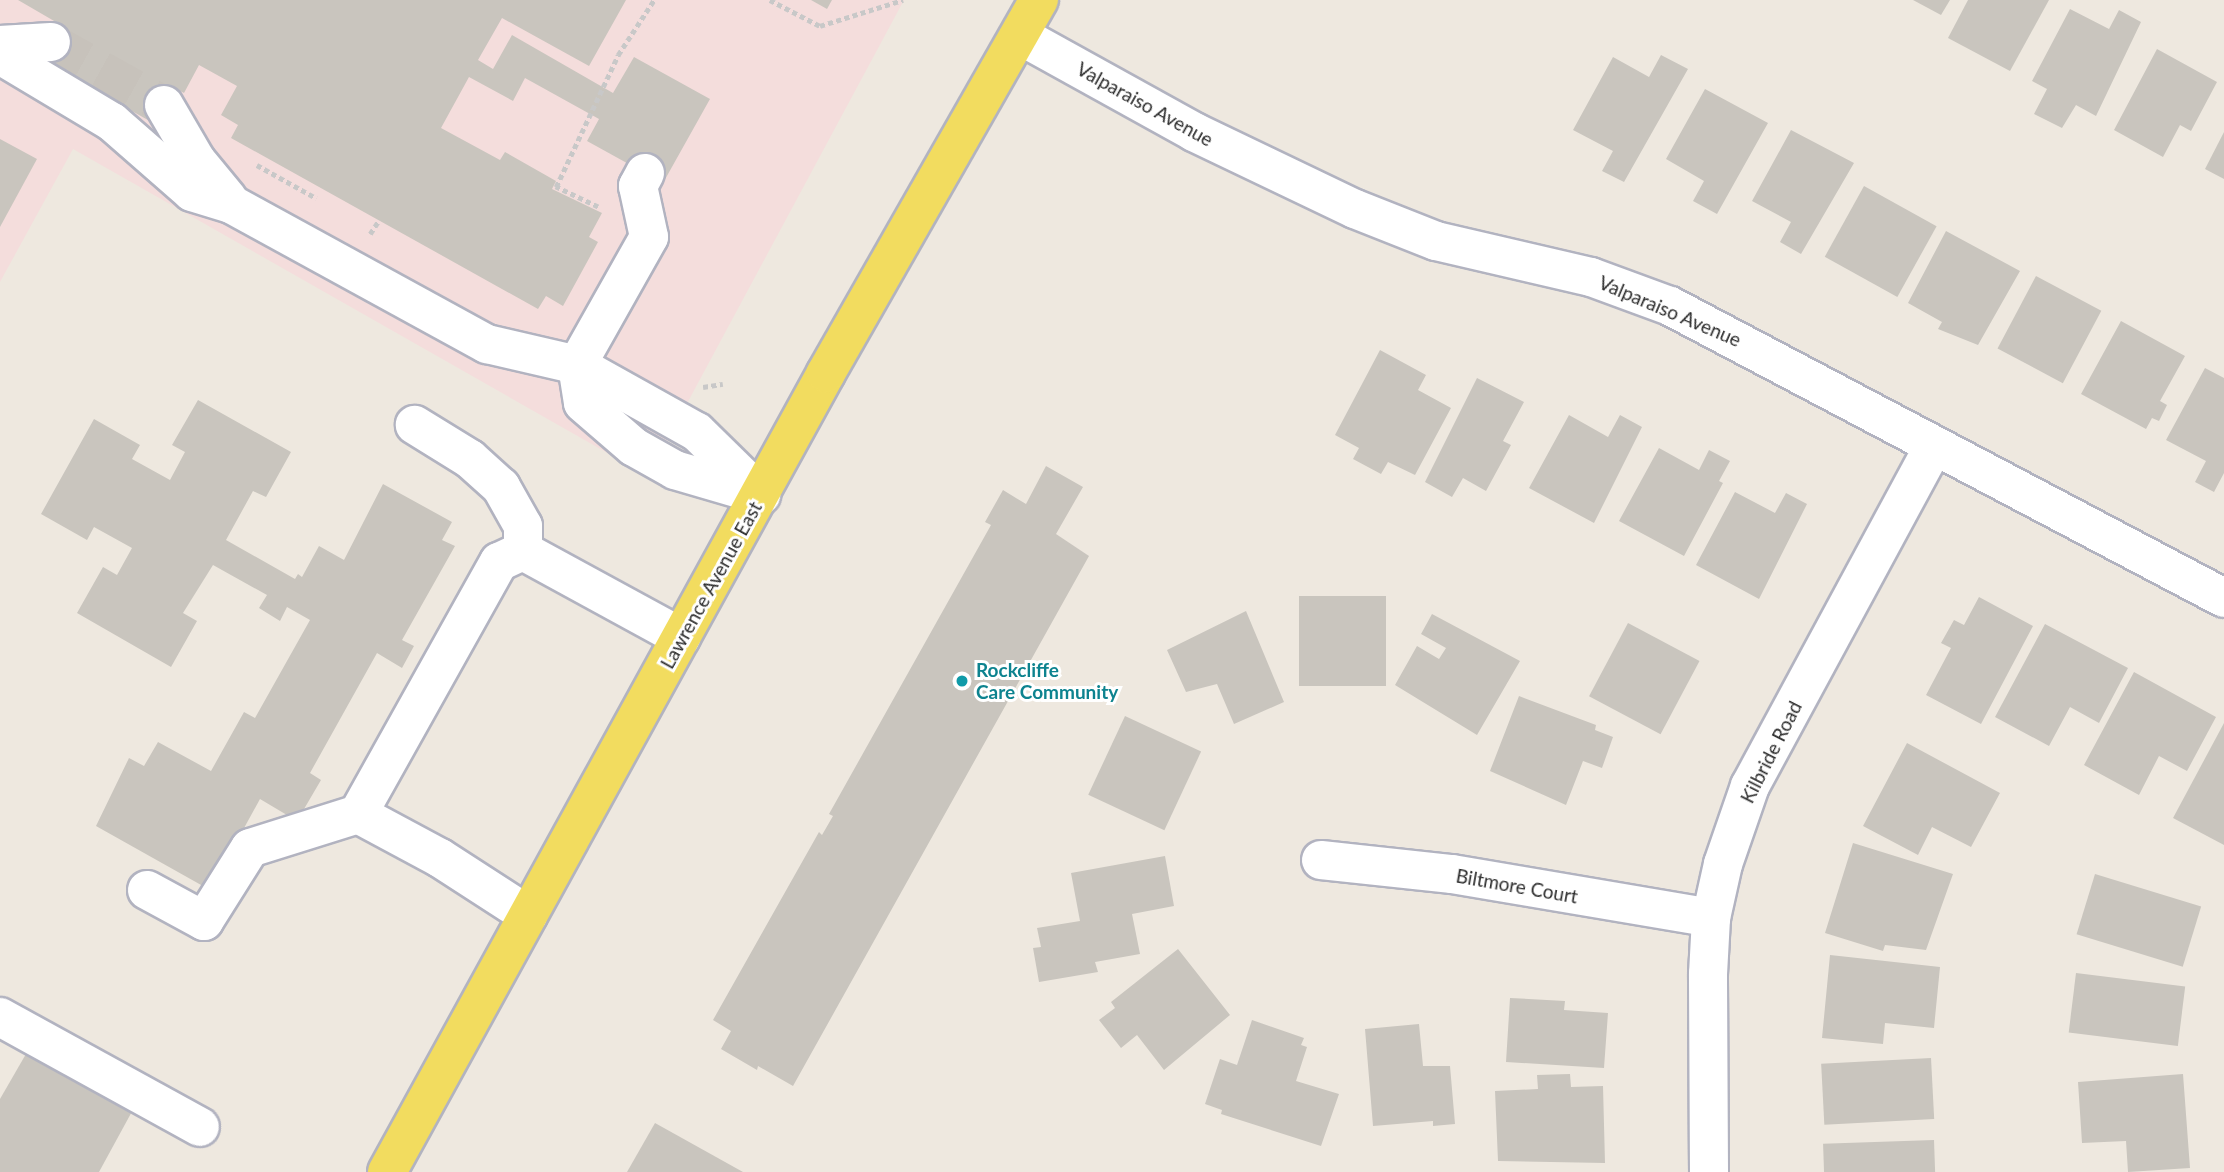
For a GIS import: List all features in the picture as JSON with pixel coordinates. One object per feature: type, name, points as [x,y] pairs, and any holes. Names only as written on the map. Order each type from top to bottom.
[{"type":"main road","name":"Lawrence Avenue East","points":[[387,1172],[681,637],[1039,0]]},
{"type":"street","name":"Valparaiso Avenue","points":[[1021,36],[1194,132],[1355,209],[1436,241],[1591,277],[1670,306],[2224,598]]},
{"type":"street","points":[[0,45],[51,42]]},
{"type":"street","points":[[0,55],[118,114],[192,192],[232,204],[487,344],[577,365],[697,432],[761,495]]},
{"type":"street","points":[[0,84],[89,134],[103,132],[118,114]]},
{"type":"street","points":[[164,105],[195,160],[232,204]]},
{"type":"street","points":[[577,365],[649,237],[638,186],[645,173]]},
{"type":"street","points":[[415,425],[470,459],[501,487],[523,526],[523,551]]},
{"type":"street","name":"Kilbride Road","points":[[1709,1172],[1711,918],[1723,863],[1750,786],[1934,445]]},
{"type":"street","points":[[523,551],[681,637]]},
{"type":"street","points":[[147,890],[204,921],[250,848],[358,814],[499,562],[523,551]]},
{"type":"street","points":[[358,814],[440,858],[528,915]]},
{"type":"street","name":"Biltmore Court","points":[[1321,860],[1452,874],[1711,918]]},
{"type":"street","points":[[0,1017],[200,1127]]},
{"type":"path","points":[[607,211],[556,187],[618,55],[654,0]]},
{"type":"path","points":[[769,0],[820,26],[903,0]]},
{"type":"path","points":[[249,161],[329,205]]},
{"type":"shaded area","points":[[0,0],[904,0],[648,476],[73,149],[0,282]]},
{"type":"building","points":[[18,0],[626,0],[589,66],[502,18],[478,60],[493,69],[512,35],[613,93],[634,57],[710,99],[663,183],[587,141],[599,119],[525,78],[513,101],[469,77],[441,128],[500,160],[505,152],[556,181],[552,189],[602,213],[589,237],[598,242],[563,306],[546,296],[538,309],[231,138],[238,125],[221,115],[237,86],[199,65],[184,93],[174,88],[155,124],[41,60],[61,25]]},
{"type":"building","points":[[811,0],[832,0],[827,9]]},
{"type":"building","points":[[1913,0],[1950,0],[1941,15]]},
{"type":"building","points":[[1968,0],[2049,0],[2010,71],[1948,38]]},
{"type":"building","points":[[2070,9],[2109,29],[2119,10],[2141,22],[2096,116],[2076,105],[2062,128],[2034,114],[2047,89],[2032,81]]},
{"type":"building","points":[[2157,49],[2217,82],[2191,131],[2180,125],[2163,157],[2114,130]]},
{"type":"building","points":[[1661,55],[1688,69],[1624,182],[1602,171],[1613,151],[1573,130],[1613,57],[1649,77]]},
{"type":"building","points":[[1705,89],[1768,123],[1717,214],[1693,201],[1704,181],[1666,159]]},
{"type":"building","points":[[1791,130],[1854,163],[1801,254],[1780,242],[1791,222],[1752,201]]},
{"type":"building","points":[[2224,132],[2224,179],[2205,169]]},
{"type":"building","points":[[0,139],[37,159],[0,227]]},
{"type":"building","points":[[1864,186],[1937,226],[1897,297],[1825,257]]},
{"type":"building","points":[[1946,231],[2020,271],[1978,345],[1938,329],[1942,322],[1908,303]]},
{"type":"building","points":[[2036,276],[2101,311],[2063,383],[1998,348]]},
{"type":"building","points":[[2121,321],[2185,356],[2160,401],[2167,405],[2159,421],[2152,418],[2146,429],[2081,394]]},
{"type":"building","points":[[1380,350],[1426,375],[1418,390],[1451,408],[1415,475],[1388,462],[1381,474],[1353,459],[1359,448],[1335,435]]},
{"type":"building","points":[[2205,368],[2224,378],[2224,473],[2214,492],[2195,482],[2206,461],[2166,440]]},
{"type":"building","points":[[1477,378],[1524,402],[1503,441],[1511,445],[1486,491],[1463,478],[1452,497],[1425,482]]},
{"type":"building","points":[[198,400],[291,452],[266,497],[253,491],[226,540],[295,579],[298,574],[302,577],[319,546],[344,560],[383,484],[452,522],[442,540],[455,546],[402,640],[414,646],[402,668],[377,653],[310,773],[321,780],[297,821],[260,799],[210,890],[96,826],[129,758],[144,766],[158,742],[211,771],[244,712],[255,718],[310,620],[287,607],[280,621],[259,608],[267,595],[213,565],[183,613],[197,621],[171,667],[77,613],[103,567],[117,575],[132,548],[94,527],[87,540],[41,514],[94,419],[140,445],[132,459],[170,480],[185,452],[172,445]]},
{"type":"building","points":[[1569,415],[1608,437],[1620,415],[1642,427],[1594,523],[1529,488]]},
{"type":"building","points":[[1659,448],[1699,470],[1709,450],[1730,461],[1719,481],[1723,483],[1684,556],[1619,521]]},
{"type":"building","name":"Rockcliffe Care Community","points":[[1046,466],[1083,487],[1056,534],[1089,556],[793,1086],[758,1066],[757,1070],[721,1049],[731,1031],[713,1020],[819,832],[822,835],[833,816],[829,814],[991,525],[985,522],[1003,490],[1026,504]]},
{"type":"building","points":[[1735,492],[1775,513],[1786,493],[1807,504],[1759,599],[1696,565]]},
{"type":"building","points":[[1299,596],[1386,596],[1386,686],[1299,686]]},
{"type":"building","points":[[1979,597],[2033,626],[1981,724],[1926,695],[1951,648],[1941,643],[1954,620],[1964,625]]},
{"type":"building","points":[[1246,611],[1284,702],[1234,724],[1217,684],[1186,692],[1167,650]]},
{"type":"building","points":[[1432,614],[1520,661],[1477,735],[1395,685],[1417,646],[1439,659],[1446,648],[1421,634]]},
{"type":"building","points":[[1628,623],[1700,661],[1661,734],[1589,696]]},
{"type":"building","points":[[2045,624],[2128,668],[2099,723],[2070,707],[2049,746],[1995,717]]},
{"type":"building","points":[[2134,672],[2216,717],[2187,771],[2159,756],[2139,795],[2084,765]]},
{"type":"building","points":[[1519,696],[1596,725],[1595,730],[1613,737],[1602,768],[1583,761],[1566,805],[1490,771]]},
{"type":"building","points":[[1125,716],[1201,751],[1164,830],[1088,795]]},
{"type":"building","points":[[2224,723],[2224,845],[2173,818]]},
{"type":"building","points":[[1907,743],[2000,793],[1971,847],[1932,827],[1918,855],[1863,826]]},
{"type":"building","points":[[1853,843],[1953,874],[1926,950],[1885,945],[1883,951],[1825,933]]},
{"type":"building","points":[[1165,856],[1174,906],[1132,914],[1140,954],[1095,962],[1098,972],[1039,982],[1033,948],[1041,947],[1037,928],[1080,921],[1071,873]]},
{"type":"building","points":[[2095,874],[2201,906],[2183,967],[2077,934]]},
{"type":"building","points":[[1178,949],[1230,1015],[1164,1070],[1137,1035],[1121,1048],[1099,1020],[1115,1008],[1111,1002]]},
{"type":"building","points":[[1830,955],[1940,967],[1934,1028],[1885,1023],[1883,1044],[1822,1038]]},
{"type":"building","points":[[2076,973],[2185,986],[2178,1046],[2069,1033]]},
{"type":"building","points":[[1510,998],[1565,1001],[1564,1010],[1608,1013],[1604,1068],[1506,1062]]},
{"type":"building","points":[[1252,1020],[1304,1038],[1301,1045],[1307,1047],[1296,1081],[1339,1094],[1321,1146],[1221,1114],[1222,1110],[1205,1104],[1220,1059],[1237,1065]]},
{"type":"building","points":[[1419,1024],[1423,1066],[1450,1066],[1455,1124],[1433,1126],[1433,1121],[1373,1126],[1365,1029]]},
{"type":"building","points":[[30,1047],[135,1106],[99,1172],[0,1172],[0,1099]]},
{"type":"building","points":[[1931,1058],[1934,1119],[1824,1125],[1821,1064]]},
{"type":"building","points":[[1570,1074],[1571,1087],[1603,1086],[1605,1163],[1498,1161],[1495,1091],[1538,1089],[1537,1075]]},
{"type":"building","points":[[2183,1074],[2190,1168],[2128,1172],[2126,1141],[2082,1143],[2078,1082]]},
{"type":"building","points":[[655,1123],[743,1172],[627,1172]]},
{"type":"building","points":[[1934,1140],[1935,1172],[1824,1172],[1823,1144]]},
{"type":"tunnel","points":[[51,42],[164,105]]},
{"type":"place","name":"Rockcliffe Care Community","points":[[962,681]]}]
